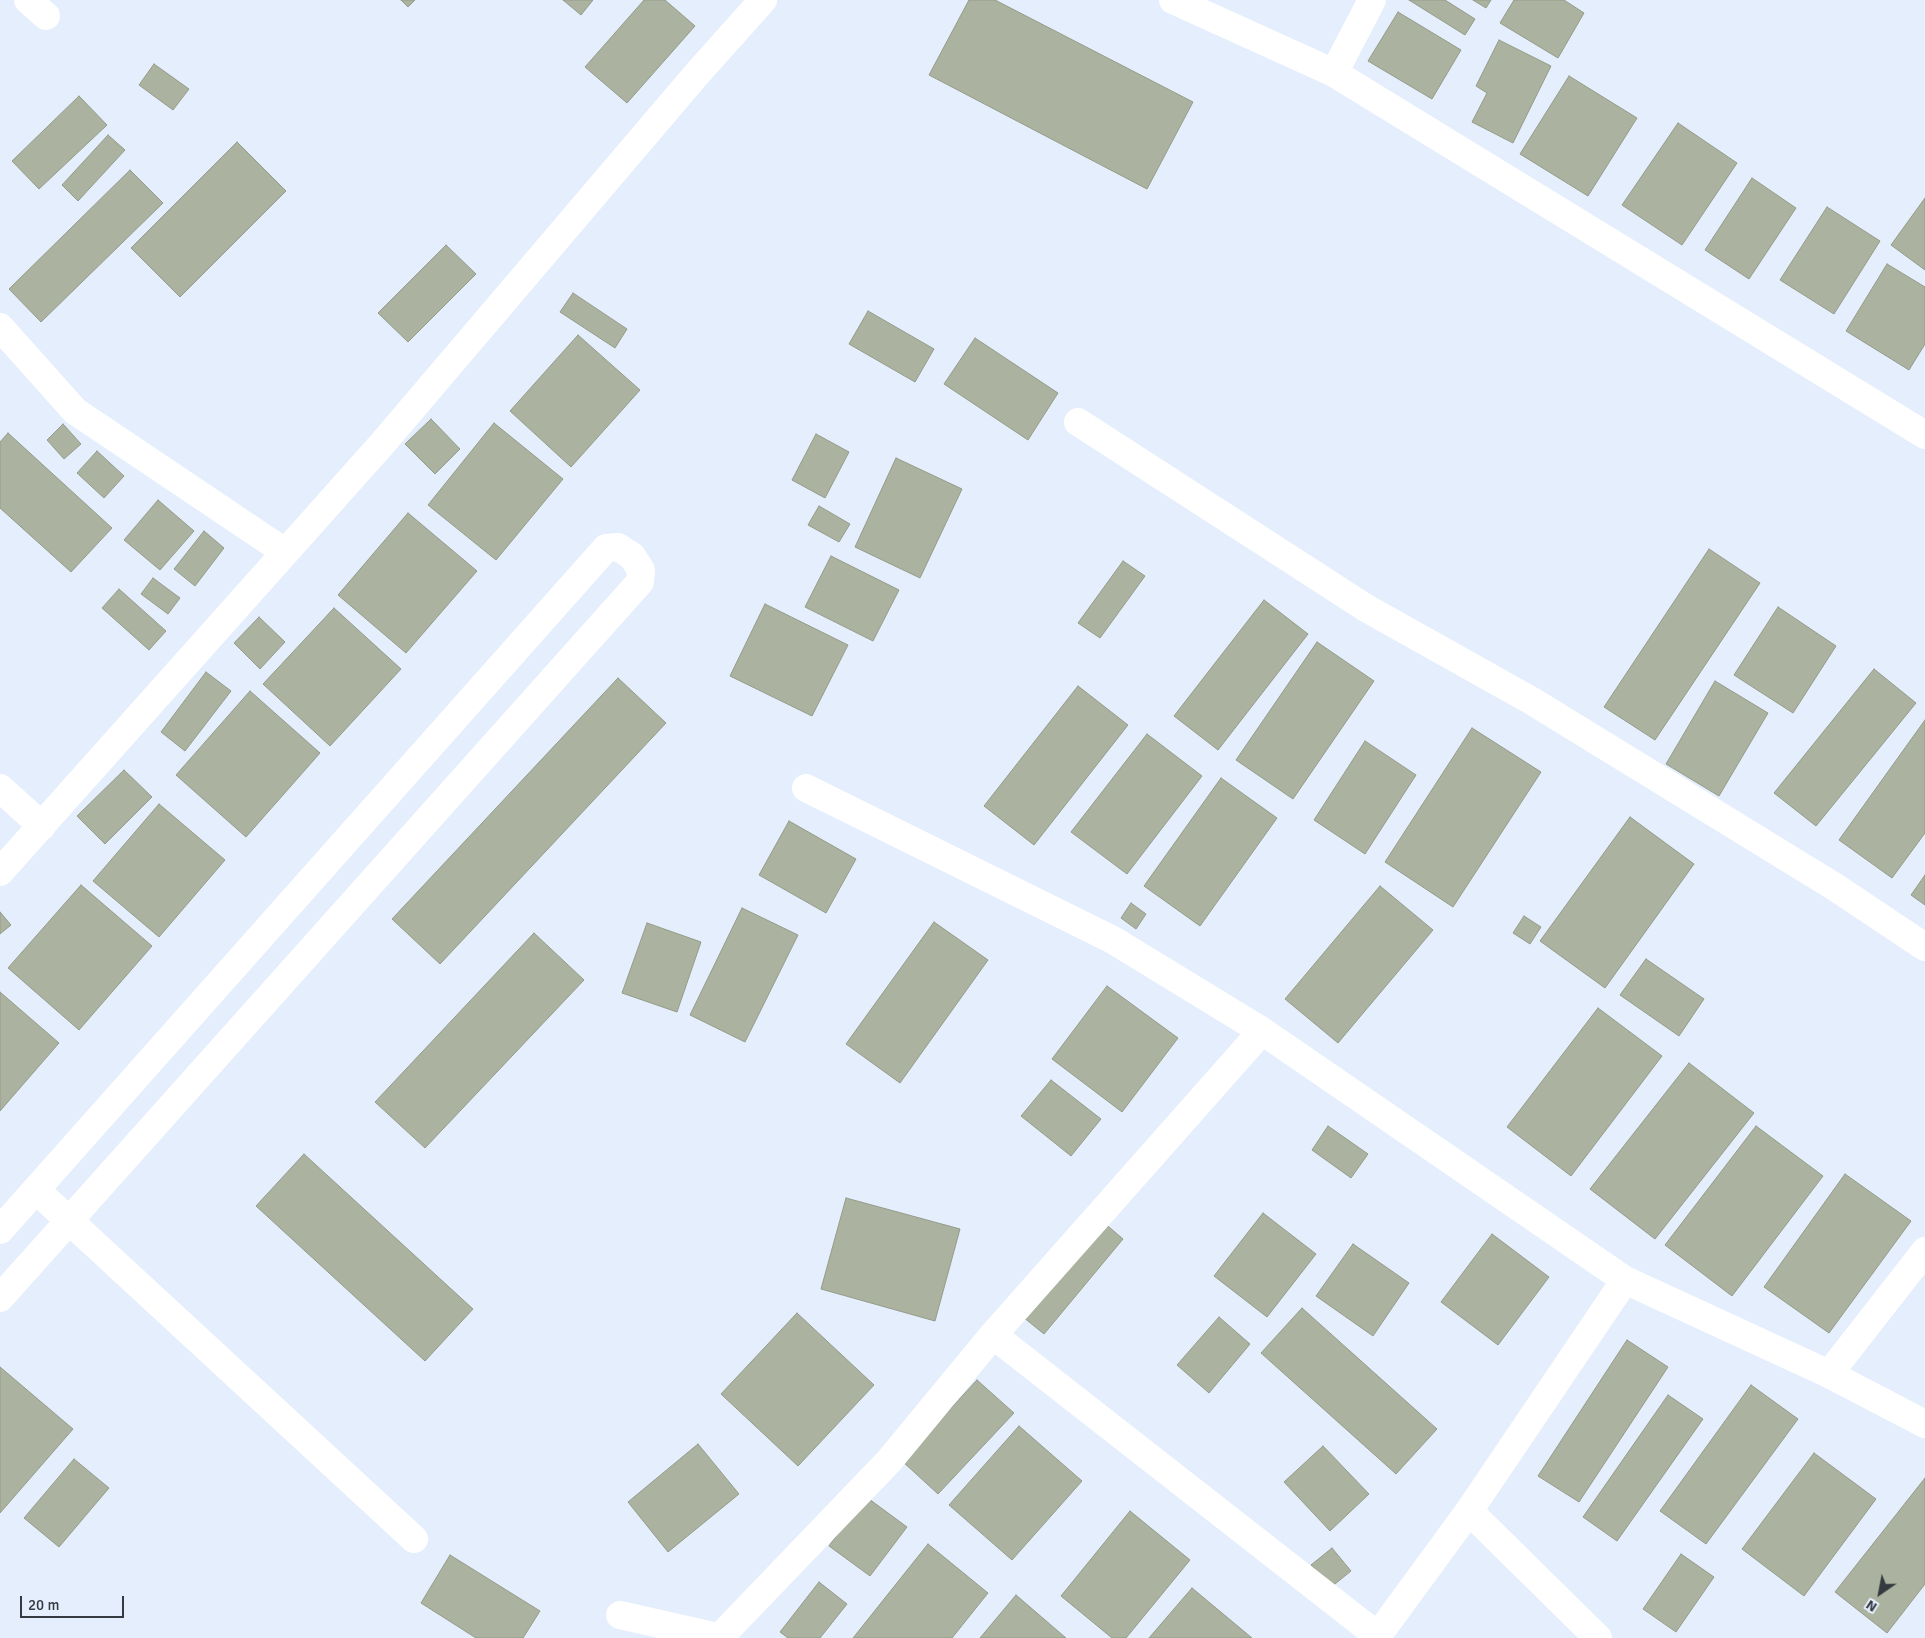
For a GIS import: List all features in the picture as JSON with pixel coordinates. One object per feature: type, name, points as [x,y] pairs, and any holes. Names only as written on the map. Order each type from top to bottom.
[{"type":"street","points":[[0,872],[382,444],[696,75],[763,0]]},
{"type":"street","points":[[1173,0],[1334,73],[1925,435]]},
{"type":"street","points":[[1334,73],[1372,0]]},
{"type":"street","points":[[0,328],[75,412],[285,552]]},
{"type":"street","points":[[1078,422],[1366,608],[1532,701],[1826,882],[1925,947]]},
{"type":"street","points":[[0,1230],[606,548],[618,547],[632,556],[641,570],[640,582],[0,1298]]},
{"type":"street","points":[[0,788],[42,826]]},
{"type":"street","points":[[806,788],[1113,940],[1262,1031],[1624,1280],[1829,1374],[1925,1424]]},
{"type":"street","points":[[620,1616],[721,1637],[889,1462],[993,1335],[1262,1031]]},
{"type":"street","points":[[36,1190],[414,1539]]},
{"type":"street","points":[[1829,1374],[1925,1251]]},
{"type":"street","points":[[993,1335],[1377,1637],[1469,1511],[1624,1280]]},
{"type":"street","points":[[1469,1511],[1598,1638]]},
{"type":"building","points":[[401,0],[415,0],[408,7]]},
{"type":"building","points":[[563,0],[593,0],[581,15]]},
{"type":"building","points":[[644,0],[665,0],[695,26],[627,103],[585,67]]},
{"type":"building","points":[[969,0],[995,0],[1193,102],[1147,189],[929,75]]},
{"type":"building","points":[[1409,0],[1445,0],[1475,19],[1465,35]]},
{"type":"building","points":[[1473,0],[1491,0],[1486,8]]},
{"type":"building","points":[[1514,0],[1564,0],[1584,13],[1558,58],[1500,23]]},
{"type":"building","points":[[1398,12],[1461,50],[1432,99],[1368,61]]},
{"type":"building","points":[[1499,40],[1551,66],[1513,143],[1472,122],[1487,93],[1476,86]]},
{"type":"building","points":[[154,64],[189,89],[173,110],[139,85]]},
{"type":"building","points":[[1569,76],[1637,118],[1588,196],[1520,154]]},
{"type":"building","points":[[79,96],[107,125],[39,189],[12,161]]},
{"type":"building","points":[[1678,123],[1737,163],[1682,245],[1622,205]]},
{"type":"building","points":[[108,135],[125,150],[78,201],[62,185]]},
{"type":"building","points":[[237,142],[286,191],[180,297],[131,248]]},
{"type":"building","points":[[130,170],[163,203],[41,322],[9,289]]},
{"type":"building","points":[[1752,178],[1796,208],[1749,279],[1705,250]]},
{"type":"building","points":[[1925,198],[1925,270],[1891,245]]},
{"type":"building","points":[[1827,207],[1880,241],[1834,314],[1780,280]]},
{"type":"building","points":[[446,245],[476,274],[408,342],[378,313]]},
{"type":"building","points":[[1887,264],[1925,287],[1925,344],[1909,370],[1846,331]]},
{"type":"building","points":[[573,293],[627,329],[615,348],[560,312]]},
{"type":"building","points":[[868,311],[934,349],[915,382],[849,344]]},
{"type":"building","points":[[578,335],[640,390],[571,467],[510,411]]},
{"type":"building","points":[[975,338],[1058,393],[1028,440],[944,384]]},
{"type":"building","points":[[431,419],[460,449],[435,474],[405,444]]},
{"type":"building","points":[[494,423],[563,479],[496,560],[428,505]]},
{"type":"building","points":[[63,424],[81,444],[64,459],[47,440]]},
{"type":"building","points":[[8,433],[112,528],[71,572],[0,508],[0,442]]},
{"type":"building","points":[[816,434],[849,452],[825,498],[792,480]]},
{"type":"building","points":[[97,451],[124,476],[104,498],[77,473]]},
{"type":"building","points":[[896,458],[962,489],[920,578],[855,547]]},
{"type":"building","points":[[158,500],[194,531],[160,570],[124,540]]},
{"type":"building","points":[[819,506],[850,524],[839,542],[808,525]]},
{"type":"building","points":[[408,513],[477,571],[406,653],[338,595]]},
{"type":"building","points":[[204,531],[224,548],[195,586],[174,569]]},
{"type":"building","points":[[1709,549],[1760,583],[1655,740],[1604,707]]},
{"type":"building","points":[[831,556],[899,590],[873,641],[805,607]]},
{"type":"building","points":[[1123,561],[1145,576],[1100,638],[1078,623]]},
{"type":"building","points":[[153,578],[180,598],[168,614],[141,594]]},
{"type":"building","points":[[119,589],[166,631],[149,650],[102,608]]},
{"type":"building","points":[[1264,600],[1308,634],[1218,750],[1174,716]]},
{"type":"building","points":[[765,604],[848,645],[812,716],[730,676]]},
{"type":"building","points":[[1778,607],[1836,646],[1793,713],[1734,675]]},
{"type":"building","points":[[334,608],[401,669],[330,746],[263,684]]},
{"type":"building","points":[[259,617],[285,642],[260,669],[234,643]]},
{"type":"building","points":[[1317,642],[1374,681],[1293,799],[1236,760]]},
{"type":"building","points":[[1874,669],[1916,703],[1816,826],[1774,793]]},
{"type":"building","points":[[206,672],[231,691],[185,751],[161,732]]},
{"type":"building","points":[[618,678],[666,723],[440,964],[392,919]]},
{"type":"building","points":[[1715,681],[1768,713],[1719,796],[1666,764]]},
{"type":"building","points":[[1078,686],[1128,725],[1034,845],[984,806]]},
{"type":"building","points":[[250,691],[320,753],[246,837],[176,775]]},
{"type":"building","points":[[1925,720],[1925,833],[1892,878],[1839,840]]},
{"type":"building","points":[[1472,728],[1541,772],[1453,907],[1385,862]]},
{"type":"building","points":[[1147,734],[1202,776],[1127,874],[1071,832]]},
{"type":"building","points":[[1365,741],[1416,775],[1365,854],[1314,820]]},
{"type":"building","points":[[124,770],[152,797],[105,844],[77,816]]},
{"type":"building","points":[[1221,778],[1277,818],[1200,926],[1144,886]]},
{"type":"building","points":[[159,804],[225,860],[159,937],[93,881]]},
{"type":"building","points":[[1630,817],[1694,864],[1605,988],[1540,941]]},
{"type":"building","points":[[789,821],[856,859],[826,913],[759,875]]},
{"type":"building","points":[[1925,875],[1925,905],[1911,895]]},
{"type":"building","points":[[81,885],[152,946],[79,1030],[8,968]]},
{"type":"building","points":[[1380,886],[1433,930],[1338,1043],[1285,999]]},
{"type":"building","points":[[1131,903],[1146,914],[1136,929],[1121,918]]},
{"type":"building","points":[[742,908],[798,935],[745,1042],[690,1015]]},
{"type":"building","points":[[0,912],[11,925],[0,934]]},
{"type":"building","points":[[1524,916],[1541,927],[1530,944],[1513,933]]},
{"type":"building","points":[[934,922],[988,960],[900,1083],[846,1044]]},
{"type":"building","points":[[647,923],[701,942],[677,1012],[622,993]]},
{"type":"building","points":[[534,933],[584,980],[425,1148],[375,1102]]},
{"type":"building","points":[[1646,959],[1704,999],[1679,1036],[1620,995]]},
{"type":"building","points":[[1107,986],[1178,1038],[1122,1112],[1052,1059]]},
{"type":"building","points":[[0,992],[59,1043],[0,1111]]},
{"type":"building","points":[[1598,1008],[1662,1056],[1571,1176],[1507,1127]]},
{"type":"building","points":[[1689,1063],[1754,1113],[1655,1239],[1590,1189]]},
{"type":"building","points":[[1051,1080],[1101,1119],[1071,1156],[1021,1116]]},
{"type":"building","points":[[1328,1126],[1368,1154],[1351,1178],[1312,1150]]},
{"type":"building","points":[[1756,1126],[1823,1176],[1732,1296],[1665,1245]]},
{"type":"building","points":[[304,1154],[473,1309],[425,1361],[256,1206]]},
{"type":"building","points":[[1845,1174],[1911,1221],[1829,1333],[1764,1287]]},
{"type":"building","points":[[846,1198],[960,1229],[935,1321],[821,1289]]},
{"type":"building","points":[[1263,1213],[1316,1254],[1267,1317],[1214,1276]]},
{"type":"building","points":[[1102,1221],[1123,1239],[1044,1334],[1023,1317]]},
{"type":"building","points":[[1492,1234],[1549,1277],[1498,1345],[1441,1302]]},
{"type":"building","points":[[1353,1244],[1409,1283],[1373,1336],[1316,1296]]},
{"type":"building","points":[[1302,1308],[1437,1429],[1396,1474],[1261,1353]]},
{"type":"building","points":[[797,1313],[874,1385],[798,1466],[721,1394]]},
{"type":"building","points":[[1219,1317],[1250,1344],[1209,1393],[1177,1365]]},
{"type":"building","points":[[1627,1340],[1668,1367],[1579,1502],[1538,1476]]},
{"type":"building","points":[[0,1367],[73,1429],[0,1513]]},
{"type":"building","points":[[977,1380],[1014,1413],[938,1494],[902,1461]]},
{"type":"building","points":[[1751,1385],[1798,1419],[1706,1544],[1660,1511]]},
{"type":"building","points":[[1668,1395],[1703,1419],[1617,1541],[1583,1517]]},
{"type":"building","points":[[1019,1426],[1082,1481],[1012,1560],[949,1505]]},
{"type":"building","points":[[698,1444],[739,1494],[668,1552],[628,1502]]},
{"type":"building","points":[[1323,1446],[1369,1494],[1330,1531],[1284,1482]]},
{"type":"building","points":[[1814,1453],[1876,1499],[1804,1596],[1742,1549]]},
{"type":"building","points":[[74,1459],[109,1488],[59,1547],[24,1518]]},
{"type":"building","points":[[1925,1478],[1925,1584],[1887,1633],[1835,1592]]},
{"type":"building","points":[[865,1496],[907,1527],[870,1576],[829,1546]]},
{"type":"building","points":[[1130,1511],[1190,1560],[1126,1638],[1112,1638],[1061,1596]]},
{"type":"building","points":[[928,1544],[988,1593],[952,1638],[853,1638]]},
{"type":"building","points":[[1332,1548],[1351,1571],[1330,1588],[1311,1565]]},
{"type":"building","points":[[1681,1554],[1714,1577],[1676,1632],[1643,1609]]},
{"type":"building","points":[[450,1555],[540,1611],[523,1638],[476,1638],[421,1603]]},
{"type":"building","points":[[819,1582],[847,1604],[820,1638],[788,1638],[780,1632]]},
{"type":"building","points":[[1192,1588],[1252,1638],[1149,1638]]},
{"type":"building","points":[[1016,1595],[1066,1638],[980,1638]]}]
